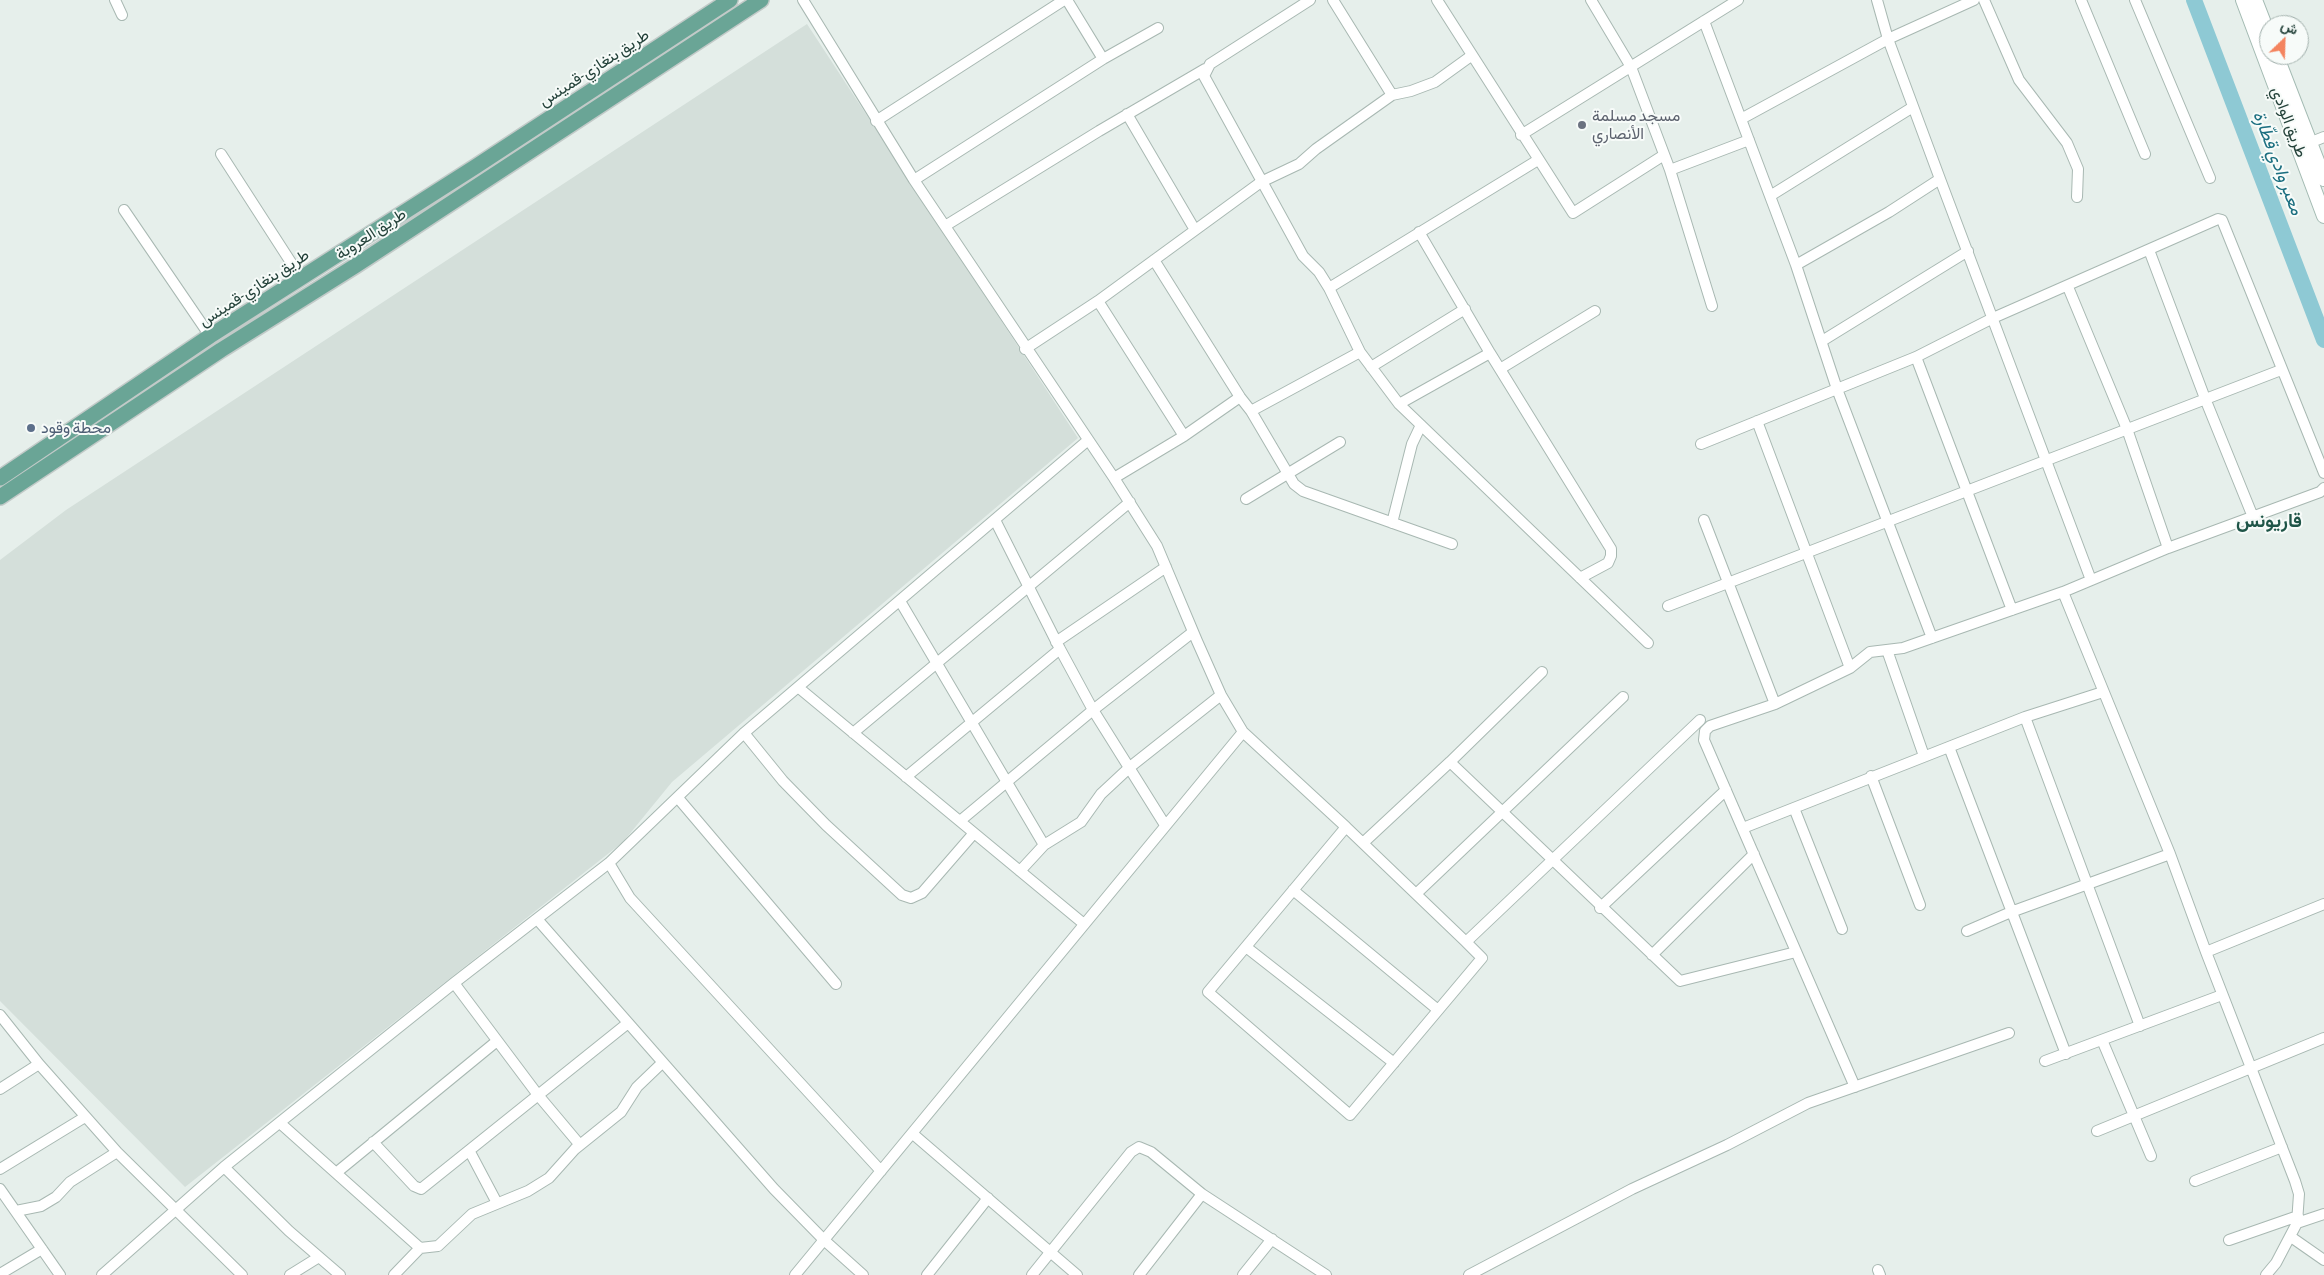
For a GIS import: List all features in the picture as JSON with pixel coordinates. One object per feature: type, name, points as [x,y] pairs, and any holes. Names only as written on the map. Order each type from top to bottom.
[{"type":"main road","name":"طريق بنغازي-قمينس","points":[[0,478],[210,336],[730,0]]},
{"type":"main road","name":"طريق العروبة","points":[[0,497],[213,355],[355,266],[761,0]]},
{"type":"main road","name":"طريق الوادي","points":[[2242,0],[2304,145],[2324,179]]},
{"type":"main road","points":[[2255,0],[2261,15]]},
{"type":"main road","name":"طريق الوادي","points":[[2279,65],[2304,145]]},
{"type":"main road","name":"طريق الوادي","points":[[2315,161],[2324,216]]},
{"type":"street","points":[[115,0],[122,15]]},
{"type":"street","points":[[802,0],[914,180],[1087,441],[1130,502],[1166,566],[1221,694],[1243,732],[1346,827],[1363,843],[1482,958],[1350,1116],[1208,992],[1346,827]]},
{"type":"street","points":[[876,121],[1066,0],[1103,59]]},
{"type":"street","points":[[945,226],[1127,114],[1205,70],[1210,64],[1310,0]]},
{"type":"street","points":[[1333,0],[1392,95]]},
{"type":"street","points":[[1437,0],[1521,135],[1573,213],[1664,155]]},
{"type":"street","points":[[1590,0],[1631,66],[1670,170],[1712,306]]},
{"type":"street","points":[[1521,135],[1738,0]]},
{"type":"street","points":[[1877,0],[1888,39],[1913,107],[2048,460],[2091,580]]},
{"type":"street","points":[[1741,118],[1888,39],[1974,0]]},
{"type":"street","points":[[1984,0],[2019,80],[2068,143],[2078,169],[2077,197]]},
{"type":"street","points":[[2081,0],[2145,154]]},
{"type":"street","points":[[2135,0],[2210,178]]},
{"type":"street","points":[[1704,21],[1796,265],[1837,388],[1886,521],[1932,638]]},
{"type":"street","points":[[914,180],[1103,59],[1158,28]]},
{"type":"street","points":[[1026,349],[1098,301],[1261,182],[1299,164],[1316,149],[1392,95],[1411,91],[1435,82],[1471,56]]},
{"type":"street","points":[[1205,70],[1204,76],[1207,85],[1303,256],[1319,272],[1329,288],[1360,352],[1399,404],[1648,643]]},
{"type":"street","points":[[1770,196],[1913,107]]},
{"type":"street","points":[[1127,114],[1195,230]]},
{"type":"street","points":[[2304,145],[2324,137]]},
{"type":"street","points":[[1670,170],[1749,140]]},
{"type":"street","points":[[221,154],[302,278]]},
{"type":"street","points":[[1329,288],[1538,160]]},
{"type":"street","points":[[1796,265],[1889,212],[1940,179]]},
{"type":"street","points":[[124,210],[210,336]]},
{"type":"street","points":[[1701,444],[1916,357],[1993,318],[2068,287],[2218,219],[2222,220],[2324,473]]},
{"type":"street","points":[[1419,232],[1500,369],[1611,549],[1612,556],[1608,563],[1580,578]]},
{"type":"street","points":[[2149,250],[2206,401],[2253,517]]},
{"type":"street","points":[[1822,341],[1968,251]]},
{"type":"street","points":[[1154,260],[1240,397],[1251,410],[1294,484],[1303,492],[1452,544]]},
{"type":"street","points":[[2068,287],[2127,429],[2168,548]]},
{"type":"street","points":[[1098,301],[1184,436]]},
{"type":"street","points":[[1371,367],[1465,309]]},
{"type":"street","points":[[1500,369],[1595,311]]},
{"type":"street","points":[[1251,410],[1360,352]]},
{"type":"street","points":[[1399,404],[1490,352]]},
{"type":"street","points":[[1916,357],[1965,491],[2012,610]]},
{"type":"street","points":[[1668,606],[2127,429],[2206,401],[2282,370]]},
{"type":"street","points":[[1114,478],[1184,436],[1240,397]]},
{"type":"street","points":[[1757,421],[1850,668]]},
{"type":"street","points":[[1392,523],[1412,444],[1421,425]]},
{"type":"street","points":[[106,1274],[174,1210],[224,1167],[454,983],[609,863],[744,733],[1087,441]]},
{"type":"street","points":[[1246,500],[1340,442]]},
{"type":"street","points":[[1855,1087],[1704,740],[1705,732],[1710,726],[1775,704],[1850,668],[1870,652],[1903,648],[2063,592],[2168,548],[2320,492],[2324,488]]},
{"type":"street","points":[[853,733],[1130,502]]},
{"type":"street","points":[[996,520],[1058,646],[1093,710],[1165,825]]},
{"type":"street","points":[[1704,520],[1727,584],[1775,704]]},
{"type":"street","points":[[906,777],[972,724],[1058,646],[1166,566]]},
{"type":"street","points":[[2063,592],[2170,854],[2222,995],[2282,1147],[2298,1194],[2298,1219],[2291,1238],[2276,1263],[2266,1275]]},
{"type":"street","points":[[900,601],[1044,845]]},
{"type":"street","points":[[960,821],[1093,710],[1193,632]]},
{"type":"street","points":[[1887,650],[1924,756]]},
{"type":"street","points":[[1363,843],[1450,762],[1542,672]]},
{"type":"street","points":[[799,688],[1084,924]]},
{"type":"street","points":[[1743,828],[2024,717],[2103,692]]},
{"type":"street","points":[[1020,871],[1044,845],[1076,827],[1101,794],[1130,767],[1221,694]]},
{"type":"street","points":[[1416,894],[1623,697]]},
{"type":"street","points":[[2024,717],[2089,885],[2140,1026]]},
{"type":"street","points":[[1466,942],[1700,720]]},
{"type":"street","points":[[795,1275],[1243,732]]},
{"type":"street","points":[[744,733],[783,781],[820,819],[902,895],[912,898],[922,893],[974,833]]},
{"type":"street","points":[[1949,747],[2066,1054]]},
{"type":"street","points":[[1450,762],[1600,908],[1680,981],[1796,952]]},
{"type":"street","points":[[1871,776],[1920,905]]},
{"type":"street","points":[[1600,908],[1726,790]]},
{"type":"street","points":[[678,798],[836,984]]},
{"type":"street","points":[[1794,808],[1842,928]]},
{"type":"street","points":[[1652,955],[1754,854]]},
{"type":"street","points":[[1967,931],[2011,912],[2170,854]]},
{"type":"street","points":[[609,863],[630,898],[881,1171]]},
{"type":"street","points":[[1293,890],[1438,1010]]},
{"type":"street","points":[[2206,952],[2324,904]]},
{"type":"street","points":[[537,919],[774,1189],[824,1240],[863,1275]]},
{"type":"street","points":[[1246,947],[1394,1063]]},
{"type":"street","points":[[454,983],[538,1095],[580,1145]]},
{"type":"street","points":[[2045,1061],[2222,995]]},
{"type":"street","points":[[0,1016],[116,1152],[242,1275]]},
{"type":"street","points":[[373,1142],[419,1189],[470,1152],[628,1023]]},
{"type":"street","points":[[1469,1275],[1632,1189],[1727,1145],[1808,1103],[2009,1033]]},
{"type":"street","points":[[2097,1131],[2324,1038]]},
{"type":"street","points":[[2102,1040],[2151,1156]]},
{"type":"street","points":[[336,1173],[497,1041]]},
{"type":"street","points":[[394,1275],[420,1248],[438,1246],[468,1217],[528,1191],[549,1178],[580,1145],[621,1112],[637,1087],[662,1063]]},
{"type":"street","points":[[0,1089],[39,1064]]},
{"type":"street","points":[[0,1169],[85,1117]]},
{"type":"street","points":[[280,1123],[420,1248]]},
{"type":"street","points":[[913,1134],[1077,1275]]},
{"type":"street","points":[[2195,1181],[2282,1147]]},
{"type":"street","points":[[1032,1275],[1136,1148],[1143,1148],[1151,1152],[1202,1194],[1326,1275]]},
{"type":"street","points":[[16,1211],[41,1206],[56,1197],[70,1182],[116,1152]]},
{"type":"street","points":[[470,1152],[497,1204]]},
{"type":"street","points":[[224,1167],[340,1275]]},
{"type":"street","points":[[0,1189],[60,1275]]},
{"type":"street","points":[[1139,1275],[1202,1194]]},
{"type":"street","points":[[927,1275],[988,1198]]},
{"type":"street","points":[[2229,1240],[2298,1219],[2324,1214]]},
{"type":"street","points":[[2291,1238],[2324,1260]]},
{"type":"street","points":[[1243,1275],[1272,1239]]},
{"type":"street","points":[[0,1274],[42,1249]]},
{"type":"street","points":[[290,1275],[319,1257]]},
{"type":"shaded area","points":[[807,24],[1078,438],[672,782],[623,842],[185,1187],[0,1001],[0,560],[66,510]]},
{"type":"waterway","name":"معبر وادي قطّارة","points":[[2194,0],[2324,340]]},
{"type":"place","name":"مسجد مسلمة الأنصاري","points":[[1582,125]]},
{"type":"place","name":"محطة وقود","points":[[31,428]]},
{"type":"district","name":"قاريونس","points":[[2269,521]]}]
